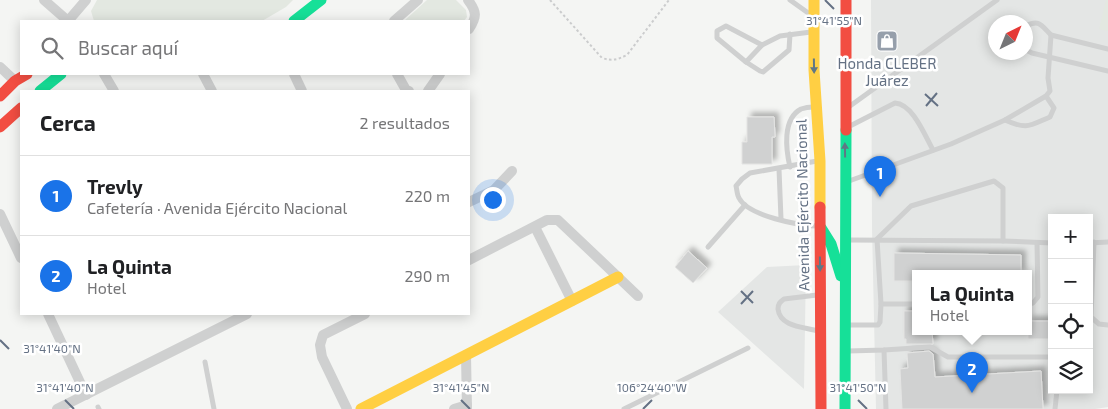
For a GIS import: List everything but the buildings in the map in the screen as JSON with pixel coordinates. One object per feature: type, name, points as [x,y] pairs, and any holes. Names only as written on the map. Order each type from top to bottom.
[{"type":"main road","name":"Avenida Ejército Nacional","points":[[814,0],[816,106],[820,161],[821,409]]},
{"type":"main road","points":[[845,409],[846,240],[838,209],[846,182],[846,0]]},
{"type":"main road","points":[[295,20],[318,1]]},
{"type":"main road","points":[[0,96],[15,81],[25,75]]},
{"type":"main road","points":[[41,90],[60,75]]},
{"type":"main road","points":[[0,127],[20,109]]},
{"type":"main road","points":[[820,161],[826,202],[838,209]]},
{"type":"main road","points":[[819,226],[827,234],[837,268],[846,285]]},
{"type":"main road","points":[[361,409],[618,277]]},
{"type":"street","points":[[44,0],[67,20]]},
{"type":"street","points":[[69,20],[86,0]]},
{"type":"street","points":[[395,20],[418,0]]},
{"type":"street","points":[[468,0],[476,12],[475,20],[470,28]]},
{"type":"street","points":[[0,67],[15,81]]},
{"type":"street","points":[[105,75],[113,90]]},
{"type":"street","points":[[204,75],[212,90]]},
{"type":"street","points":[[294,75],[302,90]]},
{"type":"street","points":[[398,75],[406,90]]},
{"type":"street","points":[[429,90],[439,75]]},
{"type":"street","points":[[470,202],[494,190],[512,171]]},
{"type":"street","points":[[0,214],[20,256]]},
{"type":"street","points":[[470,259],[548,220],[558,220],[638,296]]},
{"type":"street","points":[[535,226],[572,301]]},
{"type":"street","points":[[48,315],[86,395]]},
{"type":"street","points":[[57,409],[245,315]]},
{"type":"street","points":[[347,409],[322,357],[320,345],[323,335],[363,315]]},
{"type":"street","points":[[454,409],[467,407],[466,355]]},
{"type":"lane","points":[[790,0],[813,17]]},
{"type":"lane","points":[[846,110],[996,0]]},
{"type":"lane","points":[[1033,22],[1038,22],[1051,35],[1108,49]]},
{"type":"lane","points":[[762,45],[726,26],[717,31],[717,38],[760,72],[763,72],[789,50],[790,34]]},
{"type":"lane","points":[[746,62],[762,45],[780,36],[814,32]]},
{"type":"lane","points":[[846,182],[933,150],[1005,120],[1046,96],[1050,91],[1048,78],[1051,35]]},
{"type":"lane","points":[[1033,53],[1108,70]]},
{"type":"lane","points":[[1005,120],[1023,127],[1050,117],[1054,108],[1046,96]]},
{"type":"lane","points":[[845,128],[895,104],[902,104],[910,110],[933,150]]},
{"type":"lane","points":[[790,167],[787,154],[787,136],[791,119],[800,110],[816,106]]},
{"type":"lane","points":[[819,226],[804,226],[752,210],[745,206],[739,198],[736,186],[750,173],[820,161]]},
{"type":"lane","points":[[779,169],[781,219]]},
{"type":"lane","points":[[846,325],[878,325],[880,322],[881,304],[877,239],[911,206],[994,181],[1003,188],[1003,241]]},
{"type":"lane","points":[[708,247],[745,206]]},
{"type":"lane","points":[[846,240],[1003,241],[1048,243]]},
{"type":"lane","points":[[1093,242],[1108,242]]},
{"type":"lane","points":[[1032,303],[1038,297],[1037,244]]},
{"type":"lane","points":[[1092,259],[1091,317],[1099,324],[1108,325]]},
{"type":"lane","points":[[820,294],[784,299],[780,301],[778,307],[780,317],[787,323],[821,331]]},
{"type":"lane","points":[[881,304],[912,304]]},
{"type":"lane","points":[[846,351],[930,347],[948,357],[1048,357]]},
{"type":"lane","points":[[624,409],[748,348]]},
{"type":"lane","points":[[884,350],[886,409]]},
{"type":"lane","points":[[205,362],[214,409]]},
{"type":"lane","points":[[1055,409],[1057,394]]},
{"type":"path","points":[[550,0],[602,58],[610,61],[618,60],[627,55],[669,0]]},
{"type":"shaded area","points":[[97,0],[293,0],[286,7],[264,20],[94,20],[91,11]]},
{"type":"shaded area","points":[[427,0],[456,0],[466,10],[467,17],[465,20],[405,20]]},
{"type":"shaded area","points":[[871,0],[1108,0],[1108,407],[1095,409],[876,409],[872,228]]},
{"type":"shaded area","points":[[1106,0],[1108,0],[1108,31],[1099,29]]},
{"type":"shaded area","points":[[806,265],[804,389],[718,312],[767,267]]},
{"type":"traffic: fast","points":[[295,20],[321,0]]},
{"type":"traffic: fast","points":[[41,90],[60,75]]},
{"type":"traffic: fast","points":[[845,409],[846,130]]},
{"type":"traffic: fast","points":[[821,228],[831,244],[841,276]]},
{"type":"traffic: slow","points":[[814,0],[814,70],[820,161],[820,207]]},
{"type":"traffic: slow","points":[[361,409],[618,277]]},
{"type":"traffic: jam","points":[[846,0],[846,130]]},
{"type":"traffic: jam","points":[[0,96],[15,81],[25,75]]},
{"type":"traffic: jam","points":[[0,127],[20,109]]},
{"type":"traffic: jam","points":[[820,207],[821,409]]},
{"type":"place","name":"Honda CLEBER Juárez","points":[[887,41]]},
{"type":"place","name":"Trevly","points":[[880,197]]},
{"type":"place","name":"La Quinta","points":[[972,393]]}]
